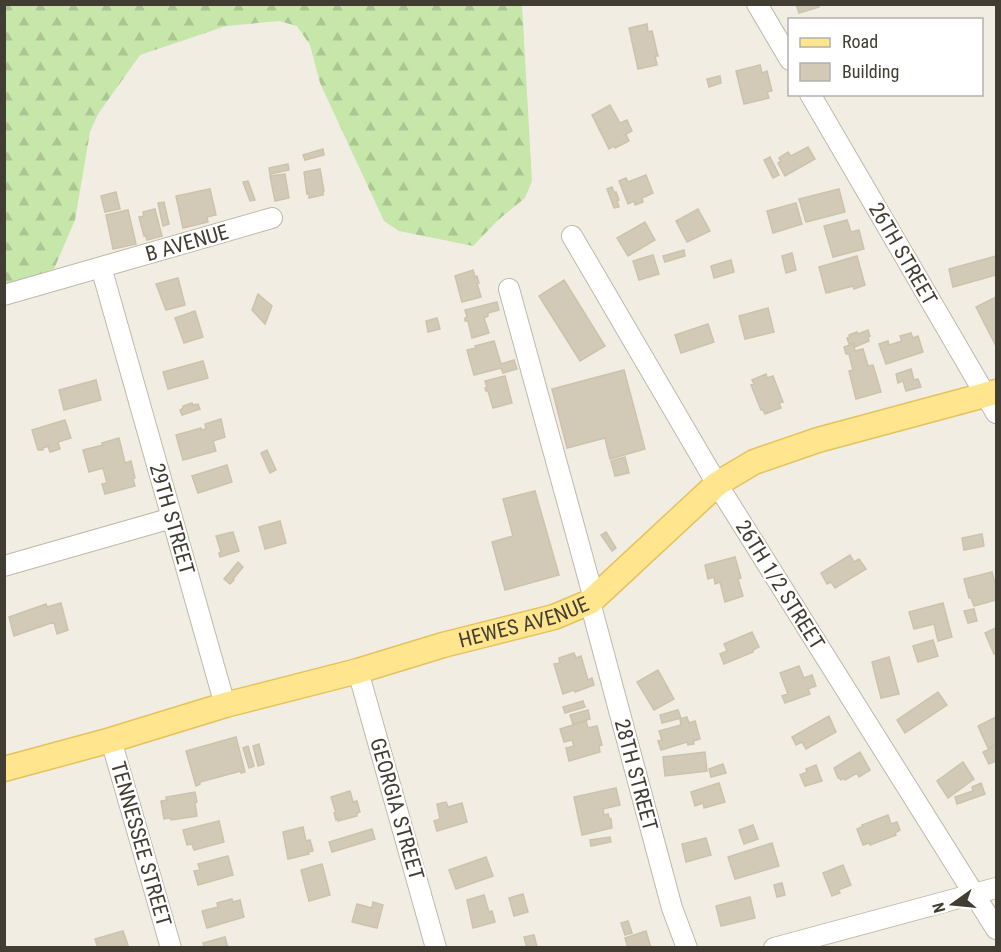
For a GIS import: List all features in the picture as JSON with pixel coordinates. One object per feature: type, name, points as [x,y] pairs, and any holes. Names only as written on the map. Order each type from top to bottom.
[{"type":"main road","name":"HEWES AVENUE","points":[[4,769],[111,740],[225,705],[554,617],[592,600],[717,484],[754,462],[818,440],[993,400]]},
{"type":"street","points":[[757,4],[788,58]]},
{"type":"street","name":"26TH STREET","points":[[811,96],[993,400]]},
{"type":"street","name":"B AVENUE","points":[[4,295],[272,218]]},
{"type":"street","name":"26TH 1/2 STREET","points":[[572,236],[717,484],[996,929]]},
{"type":"street","name":"29TH STREET","points":[[101,267],[225,705]]},
{"type":"street","name":"28TH STREET","points":[[509,289],[672,908],[687,948]]},
{"type":"street","points":[[4,566],[172,518]]},
{"type":"street","name":"GEORGIA STREET","points":[[358,671],[436,948]]},
{"type":"street","name":"TENNESSEE STREET","points":[[111,740],[171,948]]},
{"type":"street","points":[[774,948],[996,888]]},
{"type":"green space","points":[[4,5],[522,5],[532,181],[525,198],[498,220],[473,246],[399,231],[384,221],[320,83],[310,45],[297,26],[279,21],[226,26],[140,55],[98,114],[90,132],[75,220],[54,269],[5,286]]},
{"type":"building","points":[[796,4],[818,4],[819,7],[799,13]]},
{"type":"building","points":[[647,24],[648,32],[652,31],[658,56],[655,56],[657,65],[638,69],[629,28]]},
{"type":"building","points":[[760,65],[762,73],[767,71],[772,91],[767,92],[769,98],[744,104],[736,71]]},
{"type":"building","points":[[720,76],[721,83],[709,87],[707,79]]},
{"type":"building","points":[[610,105],[620,123],[627,120],[632,131],[626,134],[629,141],[609,149],[592,115]]},
{"type":"building","points":[[808,147],[815,159],[785,176],[778,163],[781,161],[779,158],[788,152],[791,156]]},
{"type":"building","points":[[323,149],[324,155],[305,160],[303,155]]},
{"type":"building","points":[[770,157],[779,175],[773,178],[764,160]]},
{"type":"building","points":[[288,164],[289,170],[270,174],[269,168]]},
{"type":"building","points":[[320,169],[323,195],[309,198],[304,172]]},
{"type":"building","points":[[285,174],[289,198],[275,201],[270,176]]},
{"type":"building","points":[[646,175],[653,193],[642,198],[643,202],[635,205],[634,201],[628,204],[619,181],[626,178],[628,182]]},
{"type":"building","points":[[248,181],[255,200],[250,201],[243,182]]},
{"type":"building","points":[[612,187],[619,200],[617,201],[619,207],[614,208],[607,189]]},
{"type":"building","points":[[210,189],[216,215],[207,217],[208,222],[183,228],[176,196]]},
{"type":"building","points":[[839,189],[845,212],[806,222],[799,199]]},
{"type":"building","points":[[116,192],[120,209],[105,212],[101,196]]},
{"type":"building","points":[[164,202],[169,224],[163,226],[158,203]]},
{"type":"building","points":[[796,203],[802,224],[773,233],[767,211]]},
{"type":"building","points":[[155,209],[162,236],[147,240],[139,217],[144,216],[143,212]]},
{"type":"building","points":[[698,209],[710,231],[687,242],[676,221]]},
{"type":"building","points":[[128,210],[136,244],[113,249],[106,215]]},
{"type":"building","points":[[847,220],[851,232],[859,230],[864,249],[833,257],[824,226]]},
{"type":"building","points":[[645,222],[655,240],[628,256],[617,238]]},
{"type":"building","points":[[684,250],[685,256],[665,262],[663,256]]},
{"type":"building","points":[[792,253],[796,270],[786,273],[782,256]]},
{"type":"building","points":[[653,255],[659,274],[639,280],[633,261]]},
{"type":"building","points":[[857,256],[865,285],[826,293],[819,267]]},
{"type":"building","points":[[996,256],[996,275],[953,287],[949,269]]},
{"type":"building","points":[[731,260],[734,272],[714,278],[711,266]]},
{"type":"building","points":[[473,270],[475,277],[477,276],[481,297],[462,302],[455,276]]},
{"type":"building","points":[[178,278],[185,305],[166,310],[156,284]]},
{"type":"building","points":[[564,280],[605,346],[580,361],[539,296]]},
{"type":"building","points":[[258,294],[272,306],[265,324],[252,310]]},
{"type":"building","points":[[996,297],[996,346],[976,307]]},
{"type":"building","points":[[497,302],[499,310],[488,313],[488,316],[484,318],[489,333],[472,338],[468,321],[465,321],[467,317],[465,310]]},
{"type":"building","points":[[768,308],[774,332],[745,339],[739,316]]},
{"type":"building","points":[[195,311],[203,337],[184,343],[175,318]]},
{"type":"building","points":[[437,318],[440,329],[428,332],[426,321]]},
{"type":"building","points":[[708,324],[714,342],[681,353],[675,335]]},
{"type":"building","points":[[868,330],[869,341],[855,347],[854,343],[849,344],[847,338],[850,337],[849,335]]},
{"type":"building","points":[[911,333],[913,338],[918,336],[923,352],[886,364],[879,344],[888,341],[889,345],[902,341],[900,336]]},
{"type":"building","points":[[494,341],[501,364],[514,360],[517,369],[503,373],[501,368],[474,375],[467,350]]},
{"type":"building","points":[[853,344],[855,351],[863,349],[868,366],[873,365],[881,392],[856,399],[849,371],[853,370],[849,354],[846,354],[844,347]]},
{"type":"building","points":[[203,361],[208,378],[168,389],[163,372]]},
{"type":"building","points":[[911,369],[914,380],[918,379],[921,387],[906,391],[903,381],[898,383],[896,374]]},
{"type":"building","points":[[624,370],[645,449],[610,459],[605,438],[567,448],[552,389]]},
{"type":"building","points":[[766,374],[767,378],[773,376],[783,402],[779,403],[781,408],[765,414],[761,410],[751,385],[754,384],[752,380]]},
{"type":"building","points":[[505,376],[512,403],[493,408],[485,388],[487,387],[485,381]]},
{"type":"building","points":[[96,380],[101,400],[64,410],[59,390]]},
{"type":"building","points":[[192,403],[193,405],[198,404],[200,409],[182,415],[180,410],[183,406]]},
{"type":"building","points":[[221,419],[225,437],[213,441],[216,451],[183,460],[176,435],[201,428],[201,430],[206,429],[205,424]]},
{"type":"building","points":[[65,420],[71,438],[58,442],[60,449],[50,452],[48,446],[43,450],[38,450],[32,430]]},
{"type":"building","points":[[119,438],[125,463],[131,461],[135,486],[105,494],[102,484],[107,483],[103,468],[89,472],[83,450]]},
{"type":"building","points":[[267,450],[276,470],[270,473],[261,453]]},
{"type":"building","points":[[625,457],[629,473],[615,476],[611,461]]},
{"type":"building","points":[[227,465],[232,482],[198,493],[192,476]]},
{"type":"building","points":[[535,491],[559,575],[505,590],[492,542],[513,536],[503,499]]},
{"type":"building","points":[[280,521],[286,543],[265,549],[259,527]]},
{"type":"building","points":[[233,532],[239,551],[220,557],[221,552],[216,536]]},
{"type":"building","points":[[606,532],[616,548],[612,551],[601,535]]},
{"type":"building","points":[[982,534],[984,546],[964,550],[962,538]]},
{"type":"building","points":[[850,555],[854,562],[859,559],[866,569],[835,588],[831,582],[827,584],[821,573]]},
{"type":"building","points":[[735,557],[743,596],[725,602],[720,582],[715,584],[714,577],[708,579],[705,565]]},
{"type":"building","points":[[238,562],[243,567],[230,584],[224,579]]},
{"type":"building","points":[[992,572],[996,587],[996,600],[974,606],[969,598],[964,579]]},
{"type":"building","points":[[61,603],[68,630],[57,634],[54,622],[14,636],[9,617],[46,604],[47,607]]},
{"type":"building","points":[[943,603],[952,637],[938,641],[934,624],[914,629],[909,612]]},
{"type":"building","points":[[974,609],[977,621],[968,623],[964,611]]},
{"type":"building","points":[[996,628],[996,653],[994,654],[985,633]]},
{"type":"building","points":[[752,632],[759,647],[753,652],[724,664],[720,654],[727,651],[724,644]]},
{"type":"building","points":[[933,640],[938,656],[918,662],[913,646]]},
{"type":"building","points":[[574,653],[576,658],[581,656],[588,680],[592,678],[594,685],[563,694],[554,664],[560,663],[559,658]]},
{"type":"building","points":[[889,657],[899,694],[881,698],[872,662]]},
{"type":"building","points":[[799,666],[804,678],[812,675],[816,686],[808,689],[810,694],[785,703],[782,696],[788,694],[780,673]]},
{"type":"building","points":[[658,670],[674,699],[654,710],[637,682]]},
{"type":"building","points":[[938,692],[947,705],[905,733],[897,720]]},
{"type":"building","points":[[583,701],[585,707],[565,713],[563,707]]},
{"type":"building","points":[[588,710],[590,719],[573,724],[570,715]]},
{"type":"building","points":[[678,710],[681,718],[662,723],[660,715]]},
{"type":"building","points":[[829,716],[836,732],[806,749],[802,742],[796,745],[792,737]]},
{"type":"building","points":[[687,717],[689,723],[695,721],[700,739],[693,741],[694,744],[688,745],[687,742],[661,750],[658,741],[662,740],[659,731],[681,725],[680,719]]},
{"type":"building","points":[[996,717],[996,744],[988,748],[978,726]]},
{"type":"building","points":[[586,721],[588,728],[597,726],[602,745],[599,746],[600,752],[569,761],[566,748],[574,746],[572,740],[564,742],[560,729]]},
{"type":"building","points":[[236,737],[245,772],[241,773],[241,771],[200,782],[196,786],[186,751]]},
{"type":"building","points":[[259,744],[264,764],[258,766],[253,746]]},
{"type":"building","points":[[248,746],[254,766],[249,768],[243,748]]},
{"type":"building","points":[[996,746],[996,761],[989,764],[983,752]]},
{"type":"building","points":[[705,752],[707,771],[665,776],[663,757]]},
{"type":"building","points":[[860,752],[870,770],[859,777],[857,773],[845,780],[838,778],[834,768]]},
{"type":"building","points":[[963,762],[974,779],[948,798],[937,781]]},
{"type":"building","points":[[723,764],[726,773],[711,777],[709,769]]},
{"type":"building","points":[[816,765],[822,781],[805,786],[800,775],[807,772],[806,769]]},
{"type":"building","points":[[719,783],[725,802],[704,808],[703,803],[695,806],[691,792]]},
{"type":"building","points":[[981,783],[985,794],[957,804],[955,797],[973,791],[972,787]]},
{"type":"building","points":[[616,788],[620,805],[603,809],[604,815],[608,814],[611,819],[612,828],[582,835],[574,797]]},
{"type":"building","points":[[350,791],[353,802],[357,801],[360,812],[357,816],[338,821],[331,797]]},
{"type":"building","points":[[195,792],[197,816],[164,819],[161,801],[167,800],[166,797]]},
{"type":"building","points":[[446,802],[448,807],[462,803],[467,822],[437,831],[434,821],[440,819],[437,804]]},
{"type":"building","points":[[888,815],[891,824],[897,822],[900,830],[895,833],[896,835],[870,845],[869,843],[863,845],[857,829]]},
{"type":"building","points":[[219,821],[224,842],[194,850],[192,844],[187,845],[183,830]]},
{"type":"building","points":[[753,825],[758,839],[744,844],[739,830]]},
{"type":"building","points":[[303,827],[306,841],[310,840],[313,851],[288,859],[283,832]]},
{"type":"building","points":[[372,829],[375,839],[332,852],[329,842]]},
{"type":"building","points":[[610,837],[611,842],[591,846],[590,840]]},
{"type":"building","points":[[706,838],[711,855],[686,862],[682,844]]},
{"type":"building","points":[[772,843],[779,866],[735,879],[728,857]]},
{"type":"building","points":[[228,856],[233,875],[198,885],[194,871],[200,870],[198,864]]},
{"type":"building","points":[[486,857],[493,876],[456,889],[449,870]]},
{"type":"building","points":[[322,864],[330,895],[309,901],[301,870]]},
{"type":"building","points":[[843,865],[851,885],[838,890],[840,893],[832,896],[823,873]]},
{"type":"building","points":[[782,883],[785,895],[777,897],[774,885]]},
{"type":"building","points":[[523,894],[528,912],[514,916],[509,898]]},
{"type":"building","points":[[484,895],[495,922],[473,928],[467,900]]},
{"type":"building","points":[[750,897],[755,918],[721,926],[716,906]]},
{"type":"building","points":[[232,899],[233,902],[240,900],[244,917],[207,928],[202,911],[218,907],[217,903]]},
{"type":"building","points":[[373,902],[383,905],[377,928],[352,922],[357,904],[372,908]]},
{"type":"building","points":[[628,921],[632,933],[625,935],[621,923]]},
{"type":"building","points":[[123,931],[129,948],[98,948],[95,939]]},
{"type":"building","points":[[646,931],[651,948],[628,948],[625,938]]},
{"type":"building","points":[[534,935],[537,947],[527,948],[524,937]]},
{"type":"building","points":[[225,937],[228,948],[204,948],[203,943]]}]
